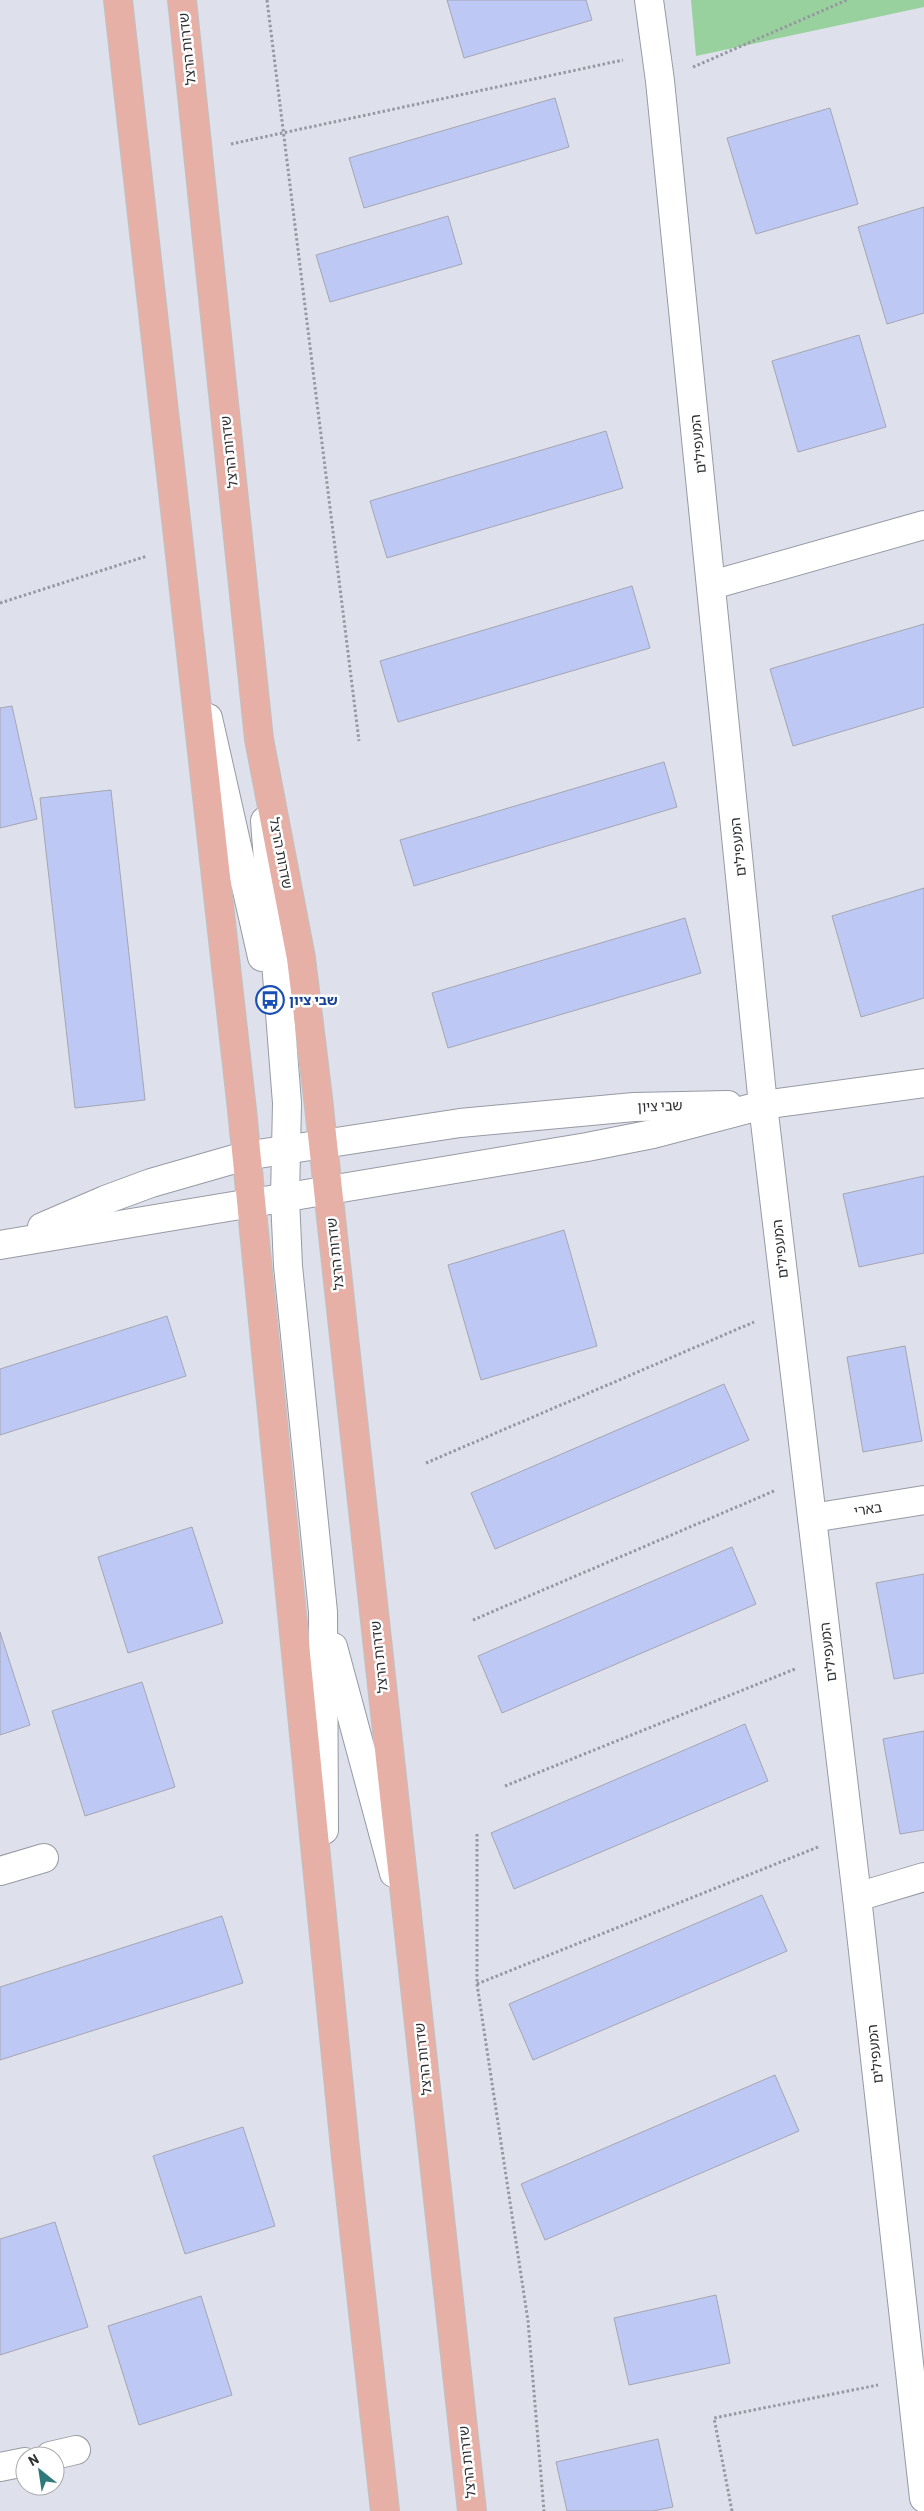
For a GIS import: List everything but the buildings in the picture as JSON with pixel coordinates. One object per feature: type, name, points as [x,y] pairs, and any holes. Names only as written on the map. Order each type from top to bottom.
[{"type":"main road","points":[[118,0],[251,1203],[324,1932],[385,2511]]},
{"type":"main road","name":"שדרות הרצל","points":[[182,0],[259,738],[301,958],[323,1143],[472,2511]]},
{"type":"street","name":"המעפילים","points":[[649,0],[660,81],[712,585],[762,1105],[857,1897],[924,2498]]},
{"type":"street","points":[[712,585],[924,525]]},
{"type":"street","points":[[189,634],[283,1050]]},
{"type":"street","points":[[259,738],[287,1103],[285,1198],[288,1266],[323,1612],[324,1932]]},
{"type":"street","name":"שבי ציון","points":[[3,1244],[132,1189],[185,1172],[246,1156],[460,1123],[634,1107],[762,1105],[924,1083]]},
{"type":"street","name":"שבי ציון","points":[[3,1244],[328,1192],[587,1147],[653,1134],[762,1105]]},
{"type":"street","name":"בארי","points":[[812,1518],[924,1500]]},
{"type":"street","points":[[323,1612],[408,1924]]},
{"type":"street","points":[[0,1871],[44,1858]]},
{"type":"street","points":[[857,1897],[924,1877]]},
{"type":"street","points":[[0,2467],[15,2464]]},
{"type":"path","points":[[267,0],[359,741]]},
{"type":"path","points":[[660,81],[847,0]]},
{"type":"path","points":[[198,151],[656,54]]},
{"type":"path","points":[[0,603],[179,546]]},
{"type":"path","points":[[426,1463],[786,1308]]},
{"type":"path","points":[[473,1620],[807,1477]]},
{"type":"path","points":[[505,1786],[828,1656]]},
{"type":"path","points":[[477,1834],[477,1984],[528,2321],[544,2511]]},
{"type":"path","points":[[477,1984],[849,1834]]},
{"type":"path","points":[[732,2511],[714,2418],[911,2378]]},
{"type":"green space","points":[[691,0],[924,0],[924,7],[696,56]]},
{"type":"place","name":"שבי ציון","points":[[270,1000]]}]
